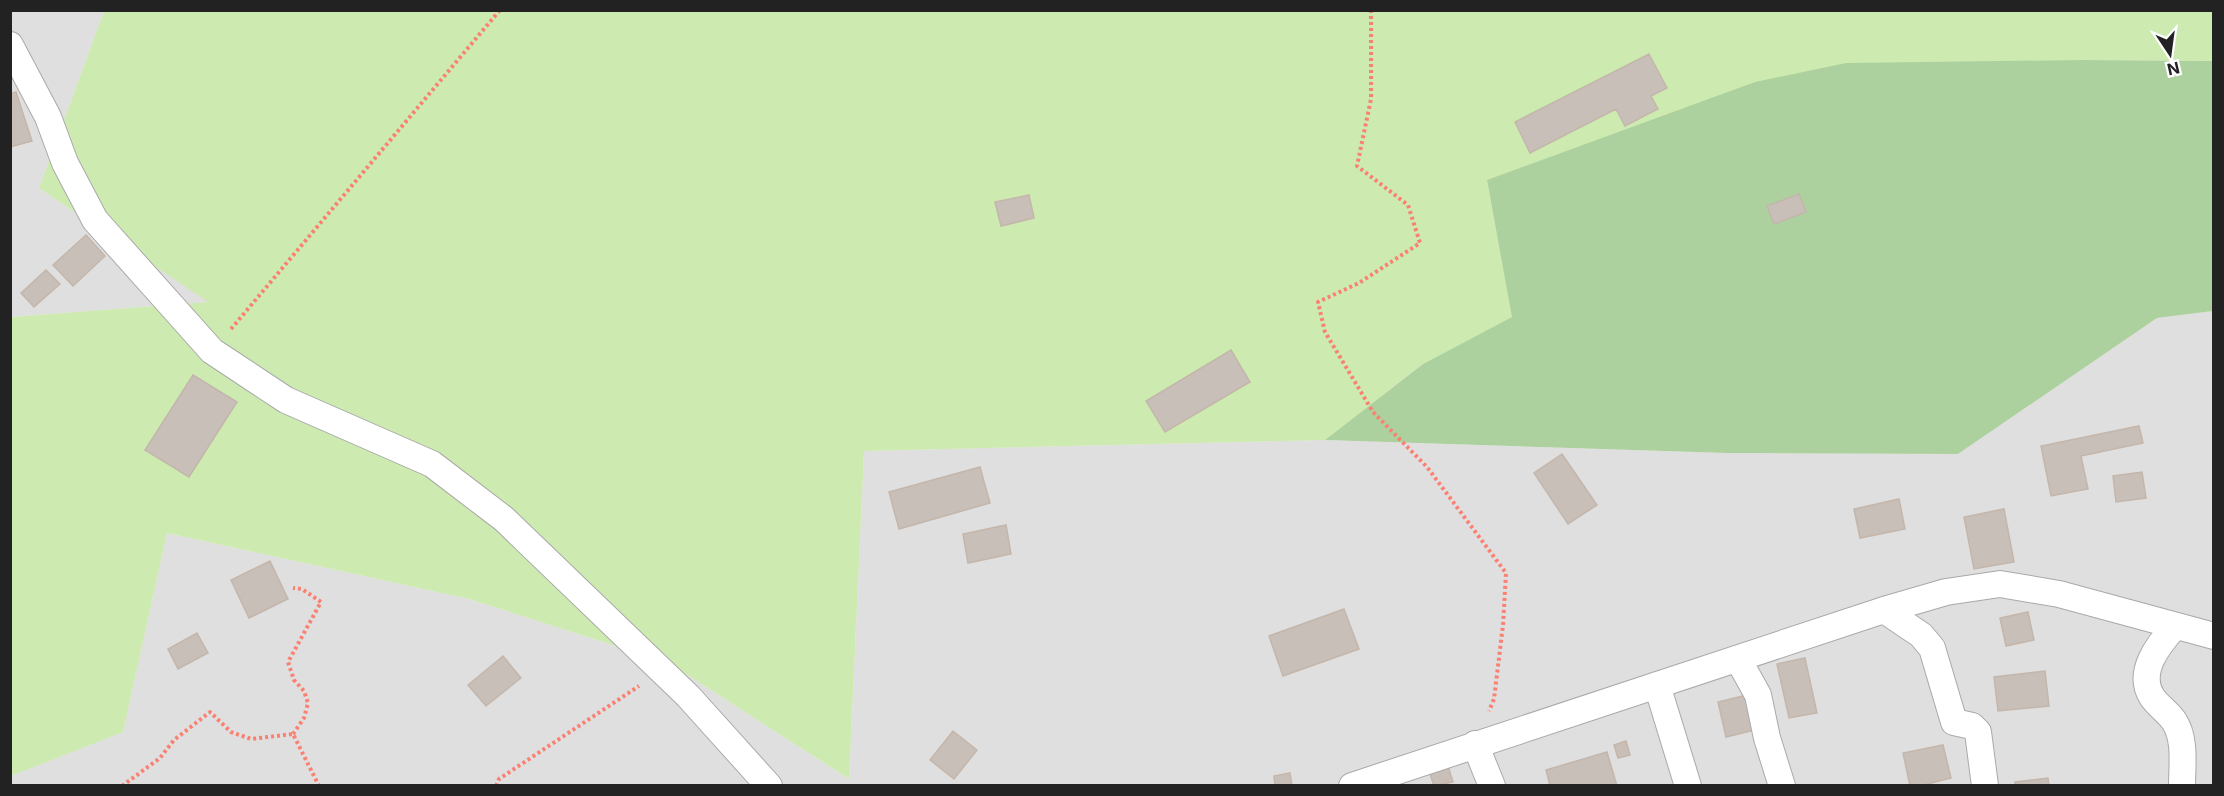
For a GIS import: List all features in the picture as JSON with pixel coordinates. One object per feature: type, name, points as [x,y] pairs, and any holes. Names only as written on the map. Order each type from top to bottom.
[{"type":"street","points":[[10,45],[48,117],[65,163],[95,220],[212,351],[286,400],[432,464],[504,519],[688,696],[769,786]]},
{"type":"street","points":[[1352,786],[1884,610],[1946,592],[2000,584],[2059,594],[2214,636]]},
{"type":"street","points":[[1884,610],[1921,635],[1932,648],[1954,722],[1972,726],[1978,732],[1985,786]]},
{"type":"street","points":[[2175,626],[2157,646],[2149,664],[2146,681],[2151,696],[2175,721],[2182,744],[2182,786]]},
{"type":"street","points":[[1738,658],[1758,695],[1767,738],[1782,786]]},
{"type":"street","points":[[1657,686],[1688,786]]},
{"type":"street","points":[[1475,744],[1492,786]]},
{"type":"path","points":[[212,351],[500,10]]},
{"type":"path","points":[[1371,10],[1371,99],[1357,166],[1408,205],[1420,243],[1359,283],[1318,302],[1325,332],[1373,412],[1427,466],[1506,573],[1503,625],[1494,699],[1475,744]]},
{"type":"path","points":[[122,786],[160,758],[174,740],[210,712],[231,732],[251,739],[292,734],[304,718],[308,703],[304,691],[294,680],[288,662],[321,602],[302,589],[294,588]]},
{"type":"path","points":[[496,786],[498,779],[662,671]]},
{"type":"path","points":[[292,734],[319,786]]},
{"type":"shaded area","points":[[11,11],[104,11],[39,188],[209,302],[11,317]]},
{"type":"shaded area","points":[[2213,311],[2213,785],[11,786],[11,776],[123,731],[167,533],[469,599],[669,663],[849,779],[864,451],[1324,440],[1726,453],[1958,454],[2157,318]]},
{"type":"green space","points":[[104,11],[2213,11],[2213,61],[2082,60],[1487,181],[1513,317],[1423,364],[1325,440],[864,451],[849,779],[669,663],[469,599],[167,533],[123,732],[11,776],[11,317],[208,302],[39,188]]},
{"type":"green space","points":[[2213,61],[2213,311],[2157,318],[1958,454],[1726,453],[1325,440],[1423,364],[1512,317],[1487,180],[1755,82],[1846,63]]},
{"type":"building","points":[[1649,54],[1667,88],[1651,96],[1658,109],[1625,126],[1616,109],[1530,153],[1515,122]]},
{"type":"building","points":[[16,92],[32,141],[10,147],[10,94]]},
{"type":"building","points":[[1799,194],[1806,212],[1774,224],[1767,206]]},
{"type":"building","points":[[1029,195],[1034,218],[1001,226],[995,202]]},
{"type":"building","points":[[86,235],[105,256],[73,286],[53,265]]},
{"type":"building","points":[[46,270],[60,284],[34,307],[21,293]]},
{"type":"building","points":[[1231,350],[1250,382],[1165,432],[1146,401]]},
{"type":"building","points":[[193,375],[237,402],[189,477],[145,450]]},
{"type":"building","points":[[2139,426],[2143,443],[2081,456],[2088,489],[2051,496],[2041,446]]},
{"type":"building","points":[[1562,454],[1597,505],[1568,524],[1534,473]]},
{"type":"building","points":[[980,467],[990,503],[899,529],[889,492]]},
{"type":"building","points":[[2142,472],[2146,498],[2116,502],[2113,476]]},
{"type":"building","points":[[1899,499],[1905,529],[1860,538],[1854,509]]},
{"type":"building","points":[[2004,509],[2014,562],[1974,569],[1964,517]]},
{"type":"building","points":[[1006,525],[1011,554],[968,563],[963,534]]},
{"type":"building","points":[[270,561],[288,599],[249,618],[231,580]]},
{"type":"building","points":[[1344,609],[1359,649],[1283,676],[1269,636]]},
{"type":"building","points":[[2028,612],[2034,640],[2006,646],[2000,618]]},
{"type":"building","points":[[197,633],[208,653],[178,669],[168,649]]},
{"type":"building","points":[[503,656],[521,678],[486,706],[468,685]]},
{"type":"building","points":[[1805,658],[1817,713],[1789,718],[1777,664]]},
{"type":"building","points":[[2045,671],[2049,706],[1998,711],[1994,677]]},
{"type":"building","points":[[1751,694],[1759,729],[1726,737],[1718,702]]},
{"type":"building","points":[[953,731],[977,750],[954,779],[930,760]]},
{"type":"building","points":[[1626,741],[1630,755],[1618,758],[1614,745]]},
{"type":"building","points":[[1943,745],[1951,778],[1920,786],[1910,786],[1903,753]]},
{"type":"building","points":[[1607,752],[1617,786],[1550,786],[1546,770]]},
{"type":"building","points":[[1448,766],[1453,782],[1434,786],[1429,771]]},
{"type":"building","points":[[1290,773],[1292,786],[1275,786],[1274,776]]},
{"type":"building","points":[[2048,778],[2049,786],[2015,786],[2015,782]]}]
